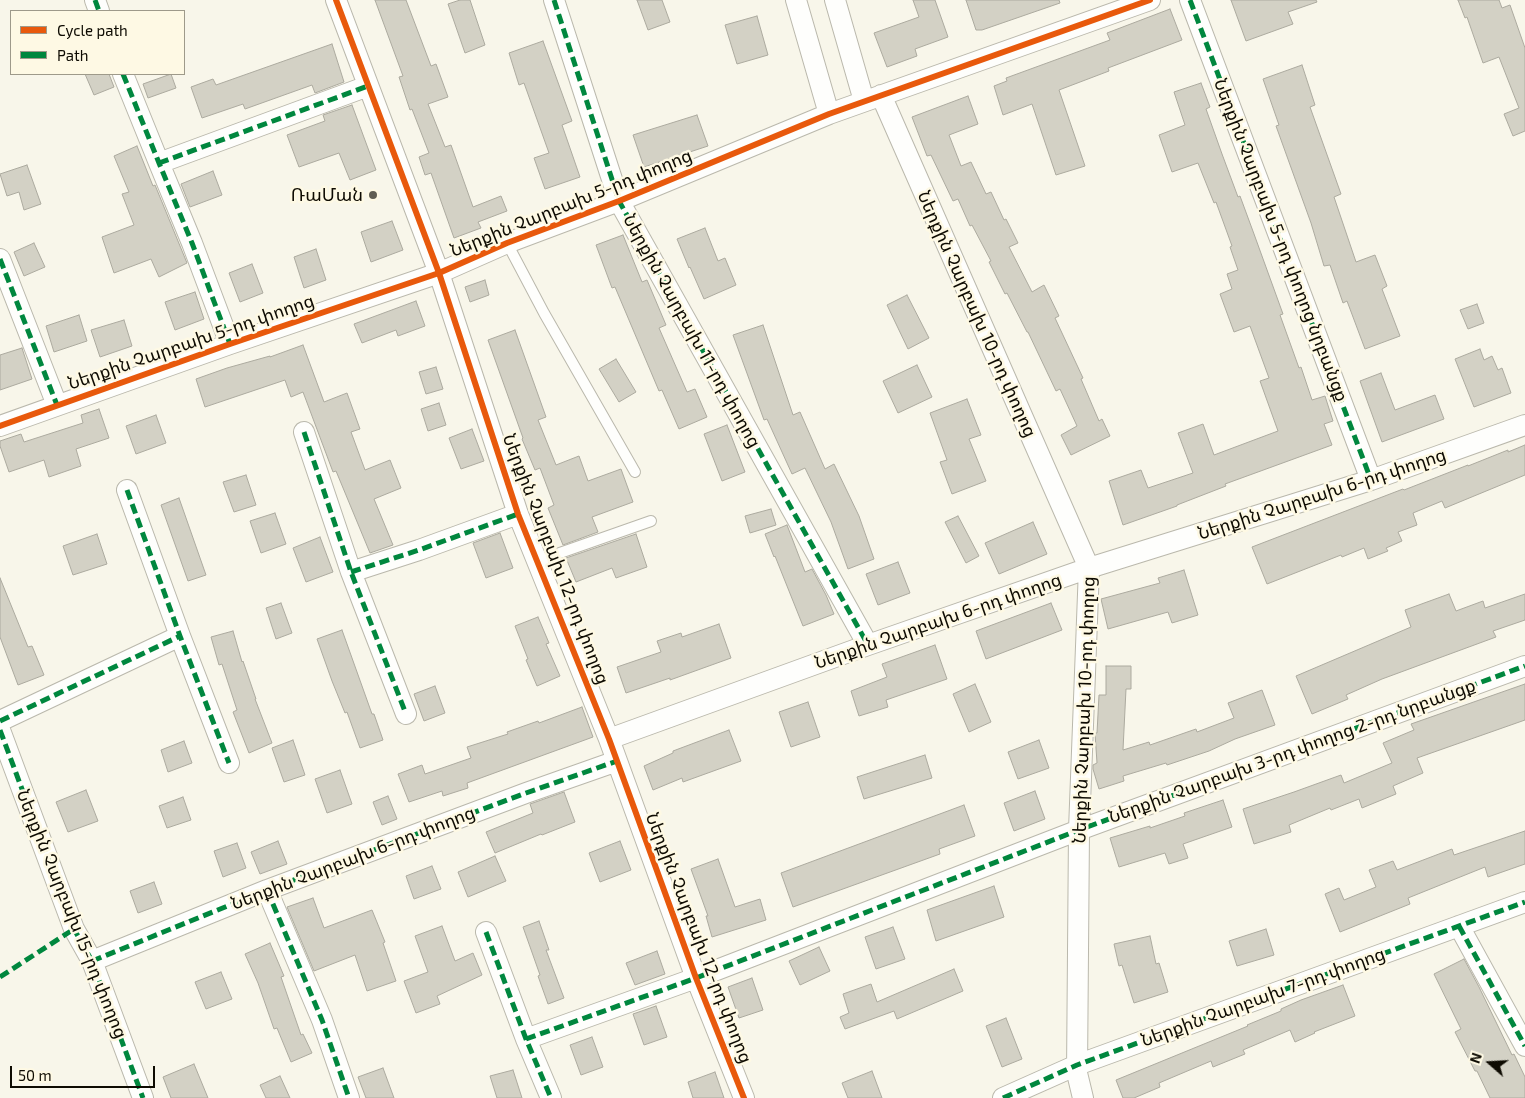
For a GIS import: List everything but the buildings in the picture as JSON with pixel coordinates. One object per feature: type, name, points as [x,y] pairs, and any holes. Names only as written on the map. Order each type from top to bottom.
[{"type":"street","name":"Ներքին Չարբախ 12-րդ փողոց","points":[[336,0],[439,272],[518,514],[609,739],[696,978],[744,1098]]},
{"type":"street","name":"Ներքին Չարբախ 11-րդ փողոց","points":[[554,0],[619,201],[868,645]]},
{"type":"street","points":[[796,0],[829,114]]},
{"type":"street","name":"Ներքին Չարբախ 10-րդ փողոց","points":[[835,0],[873,98],[1089,568],[1079,830],[1077,1073],[1084,1098]]},
{"type":"street","name":"Ներքին Չարբախ 5-րդ փողոց","points":[[0,426],[439,272],[507,243],[619,201],[829,114],[1150,0]]},
{"type":"street","name":"Ներքին Չարբախ 5-րդ փողոց նրբանցք","points":[[1190,0],[1371,480]]},
{"type":"street","points":[[124,75],[158,164],[192,243],[230,344]]},
{"type":"street","points":[[158,164],[368,86]]},
{"type":"street","points":[[0,259],[57,405]]},
{"type":"street","name":"Ներքին Չարբախ 6-րդ փողոց","points":[[609,739],[868,645],[1089,568],[1371,480],[1525,425]]},
{"type":"street","points":[[304,432],[351,572],[406,714]]},
{"type":"street","points":[[127,490],[229,763]]},
{"type":"street","points":[[351,572],[419,550],[518,514]]},
{"type":"street","points":[[0,721],[180,636]]},
{"type":"street","name":"Ներքին Չարբախ 3-րդ փողոց 2-րդ նրբանցք","points":[[526,1039],[696,978],[1079,830],[1525,666]]},
{"type":"street","name":"Ներքին Չարբախ 15-րդ փողոց","points":[[0,730],[74,929],[92,962],[144,1098]]},
{"type":"street","name":"Ներքին Չարբախ 6-րդ փողոց","points":[[92,962],[267,890],[617,761]]},
{"type":"street","points":[[267,890],[322,1020],[349,1098]]},
{"type":"street","name":"Ներքին Չարբախ 7-րդ փողոց","points":[[1003,1098],[1077,1065],[1525,902]]},
{"type":"street","points":[[1459,926],[1525,1046]]},
{"type":"street","points":[[486,932],[526,1039],[551,1098]]},
{"type":"lane","points":[[507,243],[544,313],[635,472]]},
{"type":"lane","points":[[537,561],[651,521]]},
{"type":"marked path","points":[[95,0],[99,10]]},
{"type":"marked path","points":[[554,0],[619,201],[868,645]]},
{"type":"marked path","points":[[1190,0],[1371,480]]},
{"type":"marked path","points":[[123,75],[192,243],[230,344]]},
{"type":"marked path","points":[[159,163],[368,86]]},
{"type":"marked path","points":[[0,259],[57,405]]},
{"type":"marked path","points":[[304,432],[351,572],[406,714]]},
{"type":"marked path","points":[[127,490],[229,763]]},
{"type":"marked path","points":[[351,572],[419,550],[518,514]]},
{"type":"marked path","points":[[0,721],[180,636]]},
{"type":"marked path","points":[[526,1039],[696,978],[1079,830],[1525,666]]},
{"type":"marked path","points":[[0,730],[74,929],[92,961],[143,1098]]},
{"type":"marked path","points":[[92,961],[267,890],[617,761]]},
{"type":"marked path","points":[[267,890],[322,1020],[349,1098]]},
{"type":"marked path","points":[[1003,1098],[1077,1065],[1525,902]]},
{"type":"marked path","points":[[1459,926],[1525,1046]]},
{"type":"marked path","points":[[0,977],[74,929]]},
{"type":"marked path","points":[[486,932],[526,1039],[551,1098]]},
{"type":"cycle path","points":[[336,0],[439,273],[518,514],[609,739],[696,978],[744,1098]]},
{"type":"cycle path","points":[[0,426],[230,344],[439,273],[507,243],[619,201],[829,114],[1150,0]]},
{"type":"place","name":"ՌաՄան","points":[[373,195]]}]
